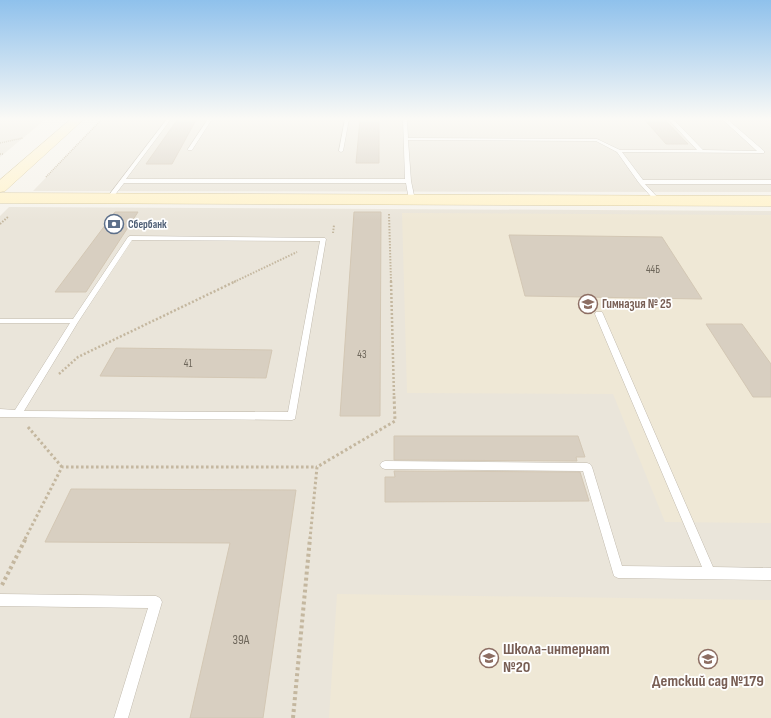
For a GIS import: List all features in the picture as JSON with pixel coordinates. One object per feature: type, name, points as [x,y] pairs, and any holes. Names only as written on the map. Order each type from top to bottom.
[{"type":"street","points":[[1,189],[41,153]]},
{"type":"street","points":[[1,189],[109,199],[771,201]]},
{"type":"lane","points":[[109,199],[144,153]]},
{"type":"lane","points":[[407,153],[408,181],[412,200]]},
{"type":"lane","points":[[620,153],[641,182],[658,200]]},
{"type":"lane","points":[[122,181],[408,181]]},
{"type":"lane","points":[[641,182],[771,182]]},
{"type":"lane","points":[[0,413],[17,414],[292,416],[323,239],[130,238],[75,321],[17,414]]},
{"type":"lane","points":[[598,314],[710,573]]},
{"type":"lane","points":[[0,321],[75,321]]},
{"type":"lane","points":[[385,465],[588,467],[618,572],[771,574]]},
{"type":"lane","points":[[0,600],[156,602],[121,718]]},
{"type":"path","points":[[46,177],[70,153]]},
{"type":"path","points":[[17,414],[62,467],[317,467],[395,421],[389,200]]},
{"type":"path","points":[[0,224],[8,216]]},
{"type":"path","points":[[56,377],[78,356],[332,235],[334,225]]},
{"type":"path","points":[[0,589],[62,467]]},
{"type":"path","points":[[293,718],[317,467]]},
{"type":"shaded area","points":[[0,153],[5,153],[0,157]]},
{"type":"shaded area","points":[[70,153],[771,153],[771,192],[33,191]]},
{"type":"shaded area","points":[[9,207],[771,211],[771,718],[0,718],[0,216]]},
{"type":"shaded area","name":"Гимназия № 25","points":[[402,213],[771,215],[771,523],[665,522],[613,394],[407,393]]},
{"type":"shaded area","name":"Школа-интернат №20","points":[[337,594],[771,600],[771,718],[329,718]]},
{"type":"building","points":[[154,153],[178,153],[172,164],[146,164]]},
{"type":"building","points":[[357,153],[379,153],[379,163],[356,163]]},
{"type":"building","points":[[115,212],[138,212],[86,292],[55,292]]},
{"type":"building","points":[[354,212],[381,212],[380,416],[340,416]]},
{"type":"building","points":[[509,235],[662,237],[702,299],[525,296]]},
{"type":"building","points":[[706,324],[742,324],[771,364],[771,397],[753,397]]},
{"type":"building","points":[[116,348],[272,350],[266,378],[100,376]]},
{"type":"building","points":[[394,436],[578,436],[585,457],[576,457],[577,461],[394,460]]},
{"type":"building","points":[[394,471],[580,472],[589,501],[385,502],[385,477],[395,477]]},
{"type":"building","points":[[71,489],[296,490],[263,718],[190,718],[230,543],[45,542]]},
{"type":"place","name":"Сбербанк","points":[[114,224]]},
{"type":"place","name":"Гимназия № 25","points":[[588,304]]},
{"type":"place","name":"Школа-интернат №20","points":[[489,658]]},
{"type":"place","name":"Детский сад №179","points":[[708,659]]}]
